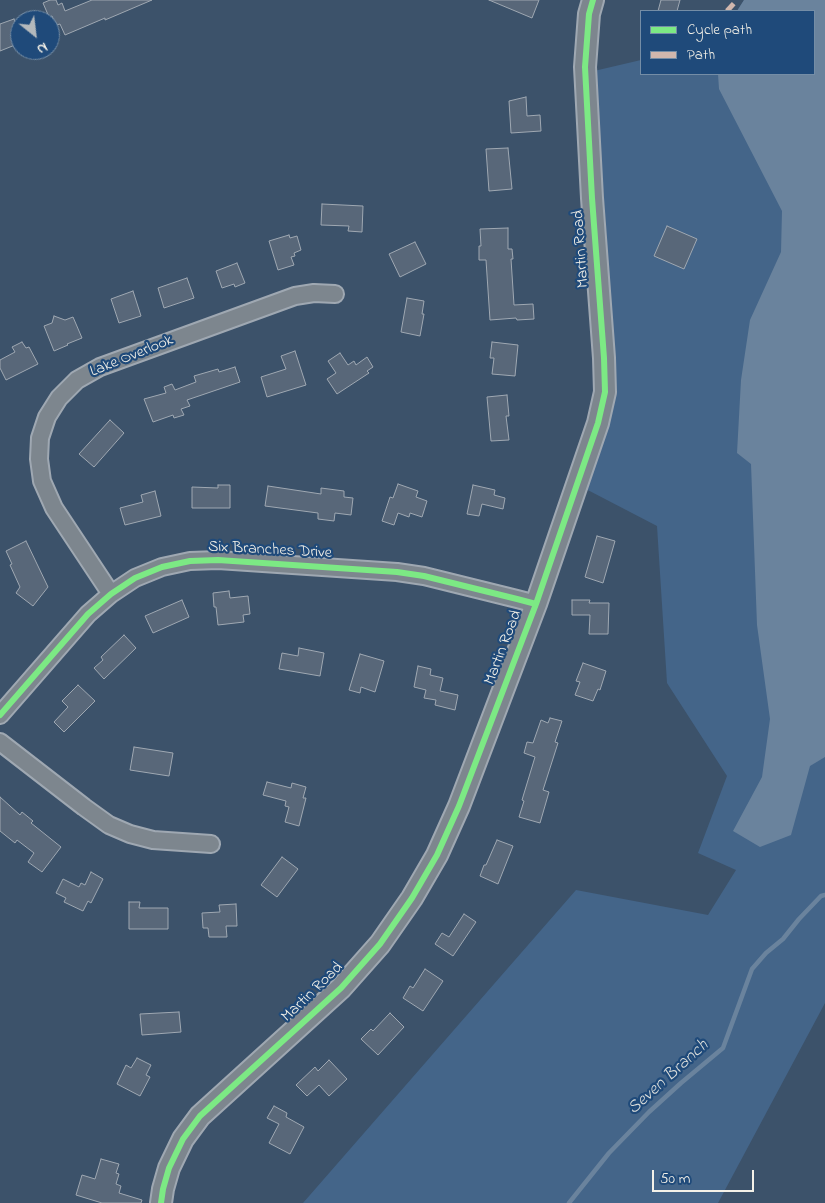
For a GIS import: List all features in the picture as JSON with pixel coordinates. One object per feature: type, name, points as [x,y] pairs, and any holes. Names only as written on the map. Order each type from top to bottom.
[{"type":"street","name":"Martin Road","points":[[161,1203],[169,1168],[183,1139],[200,1116],[341,988],[380,944],[412,898],[437,855],[459,806],[536,604],[598,423],[604,392],[604,358],[592,198],[585,67],[593,0]]},
{"type":"street","name":"Lake Overlook","points":[[111,594],[54,508],[42,481],[39,459],[40,438],[47,418],[59,398],[77,380],[100,367],[295,296],[314,292],[335,294]]},
{"type":"street","name":"Six Branches Drive","points":[[0,715],[88,614],[111,594],[136,578],[162,567],[190,561],[218,560],[415,574],[536,604]]},
{"type":"street","points":[[0,742],[109,825],[130,834],[153,840],[211,844]]},
{"type":"shaded area","points":[[744,0],[825,0],[825,1003],[718,1203],[303,1203],[576,890],[708,915],[736,870],[698,853],[727,776],[667,683],[657,526],[580,486],[603,436],[616,366],[609,302],[606,228],[594,71],[640,60],[640,75],[815,75],[815,10],[738,10]]},
{"type":"shaded area","points":[[744,0],[825,0],[825,757],[810,766],[791,835],[760,847],[733,831],[762,777],[770,719],[757,625],[751,464],[737,453],[741,380],[750,320],[781,252],[782,211],[719,89],[718,75],[815,75],[815,10],[738,10]]},
{"type":"building","points":[[56,0],[58,5],[62,3],[65,11],[92,0],[152,0],[65,35],[60,24],[60,10],[46,10],[43,3]]},
{"type":"building","points":[[489,0],[539,0],[532,18]]},
{"type":"building","points":[[661,0],[680,0],[677,10],[658,10]]},
{"type":"building","points":[[10,20],[10,47],[0,51],[0,24]]},
{"type":"building","points":[[526,97],[527,116],[540,115],[541,131],[511,133],[509,101]]},
{"type":"building","points":[[508,148],[512,189],[489,191],[486,149]]},
{"type":"building","points":[[322,204],[363,206],[362,232],[348,231],[349,226],[321,225]]},
{"type":"building","points":[[667,226],[697,239],[684,269],[654,256]]},
{"type":"building","points":[[508,228],[508,249],[512,249],[513,259],[511,259],[514,305],[533,304],[534,319],[490,320],[486,260],[479,260],[479,246],[481,246],[480,229]]},
{"type":"building","points":[[289,235],[290,238],[297,236],[301,250],[294,253],[295,256],[291,257],[294,265],[278,270],[269,241]]},
{"type":"building","points":[[415,242],[426,264],[400,277],[389,254]]},
{"type":"building","points":[[237,263],[245,283],[235,287],[234,284],[222,288],[216,271]]},
{"type":"building","points":[[187,278],[194,298],[164,308],[158,288]]},
{"type":"building","points":[[133,291],[141,316],[119,323],[111,299]]},
{"type":"building","points":[[407,298],[424,301],[420,336],[401,332]]},
{"type":"building","points":[[54,316],[65,320],[73,317],[82,338],[54,351],[44,326],[52,323]]},
{"type":"building","points":[[22,342],[26,348],[29,347],[38,364],[6,380],[0,368],[0,360],[15,352],[12,347]]},
{"type":"building","points":[[492,342],[518,345],[515,376],[492,374],[494,358],[490,358]]},
{"type":"building","points":[[295,351],[306,385],[267,397],[261,377],[286,369],[281,356]]},
{"type":"building","points":[[340,353],[348,365],[354,361],[356,365],[367,357],[373,367],[367,371],[369,373],[337,394],[327,379],[336,373],[328,361]]},
{"type":"building","points":[[235,367],[240,382],[187,400],[190,406],[181,409],[184,415],[174,418],[173,415],[153,422],[144,399],[166,393],[164,387],[172,384],[175,390],[196,382],[194,376],[218,369],[219,372]]},
{"type":"building","points":[[507,395],[509,416],[506,416],[509,440],[491,441],[487,397]]},
{"type":"building","points":[[110,420],[124,433],[94,467],[79,454]]},
{"type":"building","points":[[398,484],[418,491],[416,497],[427,501],[422,517],[410,513],[409,517],[398,513],[394,525],[382,521],[390,497],[393,498]]},
{"type":"building","points":[[218,485],[230,485],[230,508],[192,508],[192,487],[218,488]]},
{"type":"building","points":[[473,485],[495,490],[494,495],[505,498],[503,509],[482,504],[479,516],[467,514]]},
{"type":"building","points":[[268,486],[321,494],[321,488],[344,491],[344,497],[353,498],[351,515],[335,513],[334,521],[318,519],[318,513],[265,506]]},
{"type":"building","points":[[155,491],[161,516],[125,525],[120,508],[143,502],[141,495]]},
{"type":"building","points":[[597,536],[615,541],[603,583],[585,577]]},
{"type":"building","points":[[26,541],[48,587],[33,606],[16,593],[20,587],[6,551]]},
{"type":"building","points":[[229,591],[230,598],[248,596],[250,614],[243,615],[244,622],[218,625],[213,593]]},
{"type":"building","points":[[182,600],[189,617],[153,633],[145,616]]},
{"type":"building","points":[[572,600],[590,600],[589,603],[609,603],[608,634],[589,634],[590,615],[572,615]]},
{"type":"building","points":[[124,635],[136,648],[104,679],[94,668],[103,660],[101,657]]},
{"type":"building","points":[[299,648],[324,653],[320,676],[279,669],[282,653],[298,656]]},
{"type":"building","points":[[360,654],[384,661],[375,692],[361,687],[360,693],[349,690]]},
{"type":"building","points":[[583,663],[606,671],[600,690],[598,689],[593,701],[575,695],[580,682],[576,681]]},
{"type":"building","points":[[418,666],[431,669],[430,675],[443,678],[440,691],[458,695],[455,710],[435,705],[436,700],[424,698],[426,690],[414,687]]},
{"type":"building","points":[[78,685],[95,701],[64,732],[54,722],[68,707],[62,701]]},
{"type":"building","points":[[550,718],[562,721],[555,742],[558,743],[543,790],[549,792],[540,823],[519,817],[535,757],[524,753],[527,742],[533,743],[541,720],[548,723]]},
{"type":"building","points":[[134,747],[173,753],[169,776],[130,770]]},
{"type":"building","points":[[267,782],[291,788],[292,783],[306,787],[303,798],[306,798],[299,826],[285,822],[289,807],[285,806],[286,801],[263,795]]},
{"type":"building","points":[[0,797],[20,815],[22,812],[33,821],[31,823],[61,847],[42,872],[28,862],[34,853],[17,840],[15,843],[0,831]]},
{"type":"building","points":[[497,840],[513,846],[498,884],[480,876]]},
{"type":"building","points":[[282,857],[298,869],[277,897],[261,885]]},
{"type":"building","points":[[91,872],[103,879],[91,903],[88,901],[83,911],[64,902],[66,898],[56,893],[63,879],[79,887],[81,883],[85,885]]},
{"type":"building","points":[[129,902],[140,902],[139,908],[168,908],[168,929],[129,929]]},
{"type":"building","points":[[236,904],[237,926],[226,926],[227,937],[209,937],[208,928],[203,928],[202,913],[220,912],[219,905]]},
{"type":"building","points":[[464,914],[476,922],[453,956],[435,944],[442,933],[449,937]]},
{"type":"building","points":[[425,969],[443,981],[423,1011],[403,998],[410,986],[413,988]]},
{"type":"building","points":[[179,1012],[181,1032],[142,1035],[140,1014]]},
{"type":"building","points":[[390,1013],[404,1027],[378,1055],[361,1039],[371,1029],[373,1031]]},
{"type":"building","points":[[137,1058],[151,1065],[146,1075],[150,1077],[140,1096],[117,1084],[126,1065],[131,1068]]},
{"type":"building","points":[[329,1060],[347,1079],[329,1096],[319,1085],[307,1096],[296,1085],[315,1067],[318,1071]]},
{"type":"building","points":[[274,1106],[287,1113],[286,1117],[304,1127],[290,1154],[269,1143],[279,1124],[267,1118]]},
{"type":"building","points":[[101,1159],[119,1164],[116,1173],[119,1174],[116,1184],[121,1186],[119,1193],[142,1200],[141,1203],[102,1203],[76,1195],[82,1175],[95,1179]]},
{"type":"waterway","name":"Seven Branch","points":[[569,1203],[609,1153],[649,1112],[723,1048],[752,969],[766,953],[783,939],[821,896],[825,895]]},
{"type":"marked path","points":[[728,10],[737,0]]},
{"type":"cycle path","points":[[161,1203],[169,1168],[183,1139],[200,1116],[341,988],[380,944],[412,898],[437,855],[459,806],[536,604],[598,423],[605,392],[585,67],[589,14],[593,0]]},
{"type":"cycle path","points":[[0,715],[88,614],[111,594],[135,578],[162,567],[190,561],[218,560],[397,572],[424,576],[536,604]]}]
